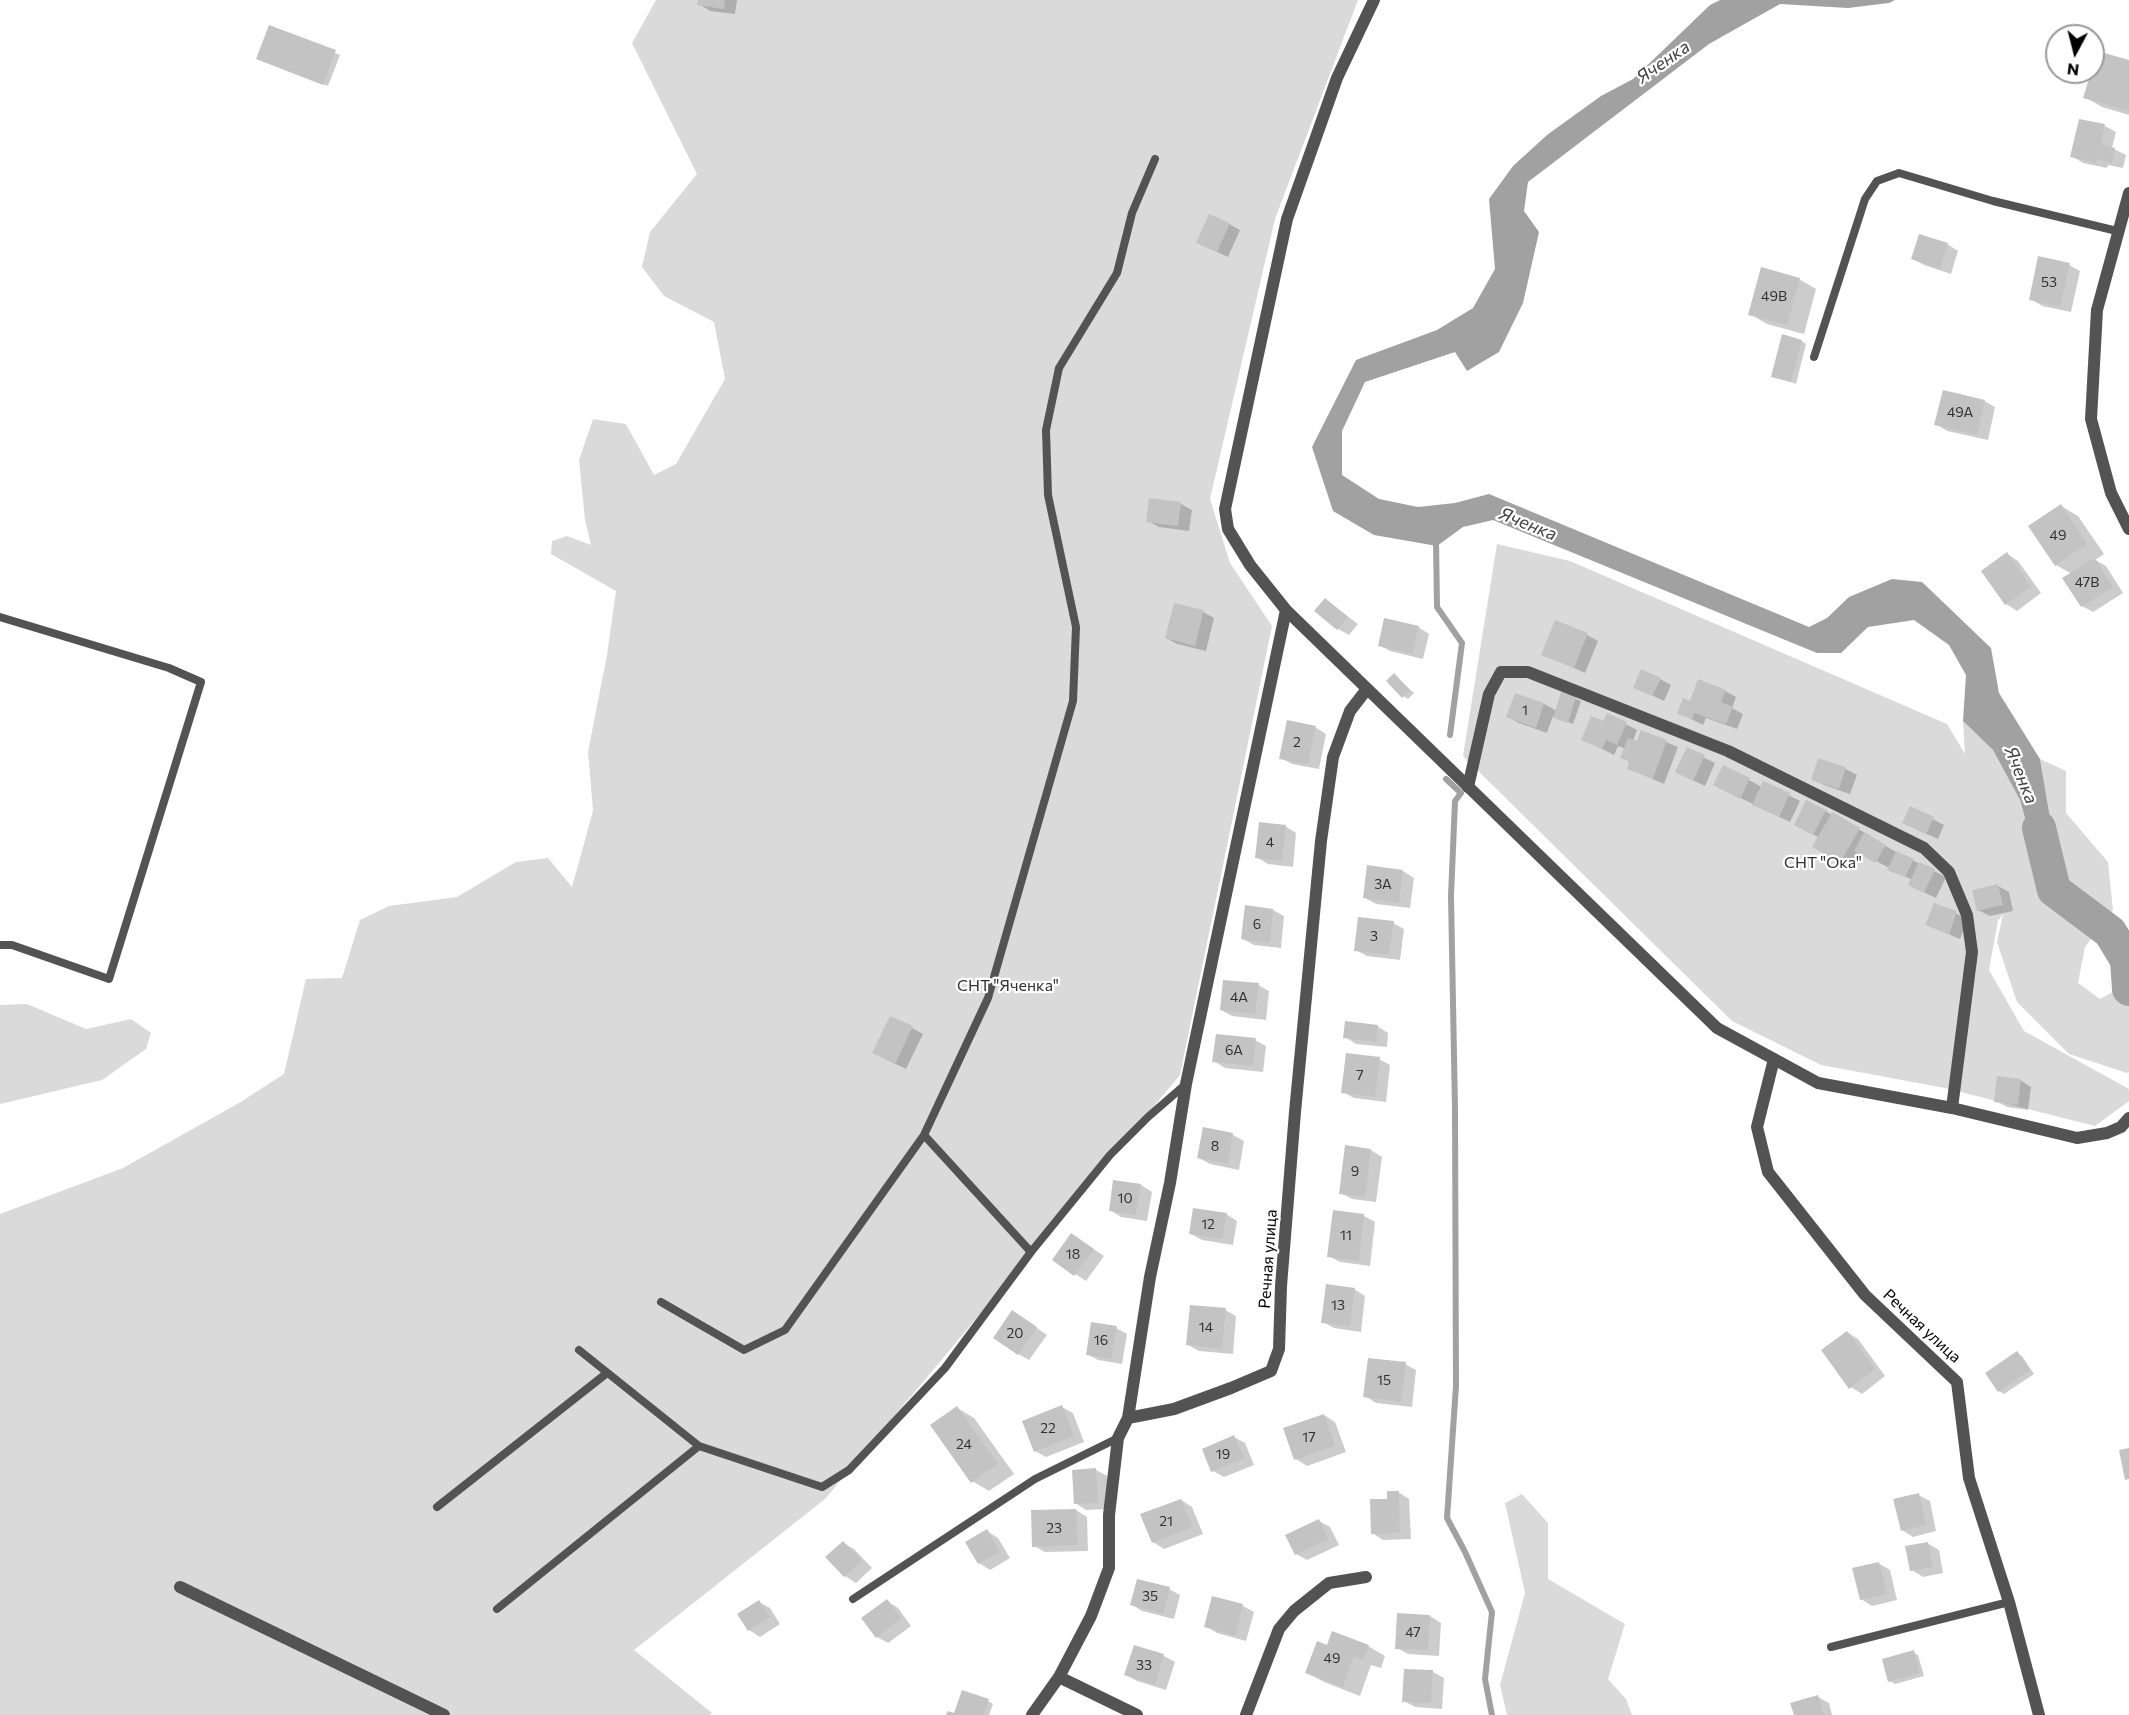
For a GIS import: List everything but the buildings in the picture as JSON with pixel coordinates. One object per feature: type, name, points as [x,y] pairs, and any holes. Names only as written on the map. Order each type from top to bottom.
[{"type":"street","points":[[1374,0],[1337,78],[1287,219],[1227,492],[1225,509],[1228,529],[1250,565],[1286,610],[1717,1028],[1818,1083],[1952,1108],[2077,1138],[2107,1133],[2121,1127],[2129,1118]]},
{"type":"street","points":[[2129,193],[2097,310],[2091,419],[2111,493],[2129,529]]},
{"type":"street","points":[[1032,1715],[1059,1677],[1091,1616],[1109,1568],[1109,1515],[1118,1438],[1128,1418],[1150,1277],[1170,1183],[1186,1084],[1286,610]]},
{"type":"street","points":[[1468,787],[1489,694],[1501,672],[1528,672],[1728,751],[1924,848],[1949,872],[1966,915],[1972,952],[1952,1108]]},
{"type":"street","name":"Речная улица","points":[[1128,1418],[1174,1409],[1271,1371],[1279,1349],[1281,1286],[1295,1112],[1321,841],[1333,757],[1350,711],[1367,689]]},
{"type":"street","name":"Речная улица","points":[[1774,1059],[1757,1127],[1768,1172],[1864,1295],[1957,1382],[1969,1478],[2009,1602],[2039,1715]]},
{"type":"street","points":[[1246,1715],[1279,1629],[1294,1611],[1329,1583],[1366,1577]]},
{"type":"street","points":[[180,1587],[444,1715]]},
{"type":"street","points":[[1059,1677],[1137,1715]]},
{"type":"lane","points":[[661,1302],[744,1350],[785,1330],[924,1135],[988,998],[1073,701],[1076,627],[1048,495],[1046,430],[1059,368],[1117,273],[1132,213],[1155,159]]},
{"type":"lane","points":[[1814,357],[1865,200],[1877,181],[1899,173],[1993,201],[2117,231]]},
{"type":"lane","points":[[0,616],[169,668],[201,682],[109,979],[12,945],[0,945]]},
{"type":"lane","points":[[579,1350],[699,1446],[822,1486],[849,1470],[945,1368],[1031,1252],[1110,1155],[1148,1117],[1186,1084]]},
{"type":"lane","points":[[924,1135],[1031,1252]]},
{"type":"lane","points":[[436,1507],[607,1373]]},
{"type":"lane","points":[[853,1599],[1035,1479],[1118,1438]]},
{"type":"lane","points":[[497,1609],[699,1446]]},
{"type":"lane","points":[[1831,1647],[2009,1602]]},
{"type":"green space","name":"СНТ \"Яченка\"","points":[[656,0],[1358,0],[1275,219],[1210,499],[1230,563],[1272,626],[1180,1075],[825,1499],[634,1650],[712,1713],[710,1715],[0,1715],[0,1214],[123,1168],[239,1103],[284,1074],[306,979],[342,978],[360,920],[389,906],[457,897],[516,862],[548,858],[572,887],[593,811],[588,752],[607,655],[616,591],[551,554],[552,541],[567,536],[591,545],[585,520],[579,460],[593,419],[626,424],[654,475],[676,464],[725,379],[714,322],[664,296],[642,267],[650,232],[697,174],[632,43]]},
{"type":"green space","name":"СНТ \"Ока\"","points":[[1497,544],[1570,561],[1947,724],[1965,754],[1963,721],[1993,750],[2020,800],[2037,861],[2061,881],[2040,759],[2066,771],[2066,813],[2108,862],[2113,910],[2085,947],[2078,983],[2100,999],[2129,983],[2129,1072],[2069,1054],[2017,1002],[1997,942],[2003,914],[1998,921],[1989,970],[2024,1031],[2129,1089],[2129,1101],[2095,1126],[1945,1088],[1821,1065],[1732,1021],[1463,756]]},
{"type":"green space","points":[[27,1004],[86,1029],[131,1019],[151,1033],[146,1049],[102,1080],[0,1104],[0,1005]]},
{"type":"green space","points":[[1522,1494],[1548,1523],[1548,1579],[1625,1624],[1608,1679],[1626,1699],[1632,1715],[1507,1715],[1500,1685],[1525,1593],[1505,1503]]},
{"type":"water","points":[[1720,0],[1895,0],[1889,3],[1848,8],[1780,4],[1709,44],[1528,182],[1524,211],[1539,232],[1523,303],[1499,352],[1467,371],[1455,352],[1365,382],[1342,431],[1342,475],[1379,499],[1418,507],[1455,503],[1489,494],[1809,627],[1827,618],[1849,597],[1892,579],[1922,582],[1991,648],[1999,693],[2040,759],[2061,882],[2037,861],[2020,800],[1993,750],[1963,721],[1966,675],[1949,645],[1914,620],[1868,627],[1841,653],[1817,653],[1493,520],[1463,527],[1437,546],[1374,535],[1333,511],[1312,447],[1356,360],[1437,330],[1473,308],[1495,269],[1489,199],[1513,166],[1547,135],[1601,96],[1633,79],[1710,5]]},
{"type":"waterway","points":[[1436,540],[1437,607],[1462,643],[1450,735]]},
{"type":"waterway","points":[[1446,779],[1461,793],[1455,801],[1451,896],[1455,1109],[1456,1386],[1447,1518],[1492,1612],[1485,1679],[1492,1715]]},
{"type":"waterway","name":"Яченка","points":[[2039,828],[2054,890],[2110,932],[2127,960],[2129,989]]}]
